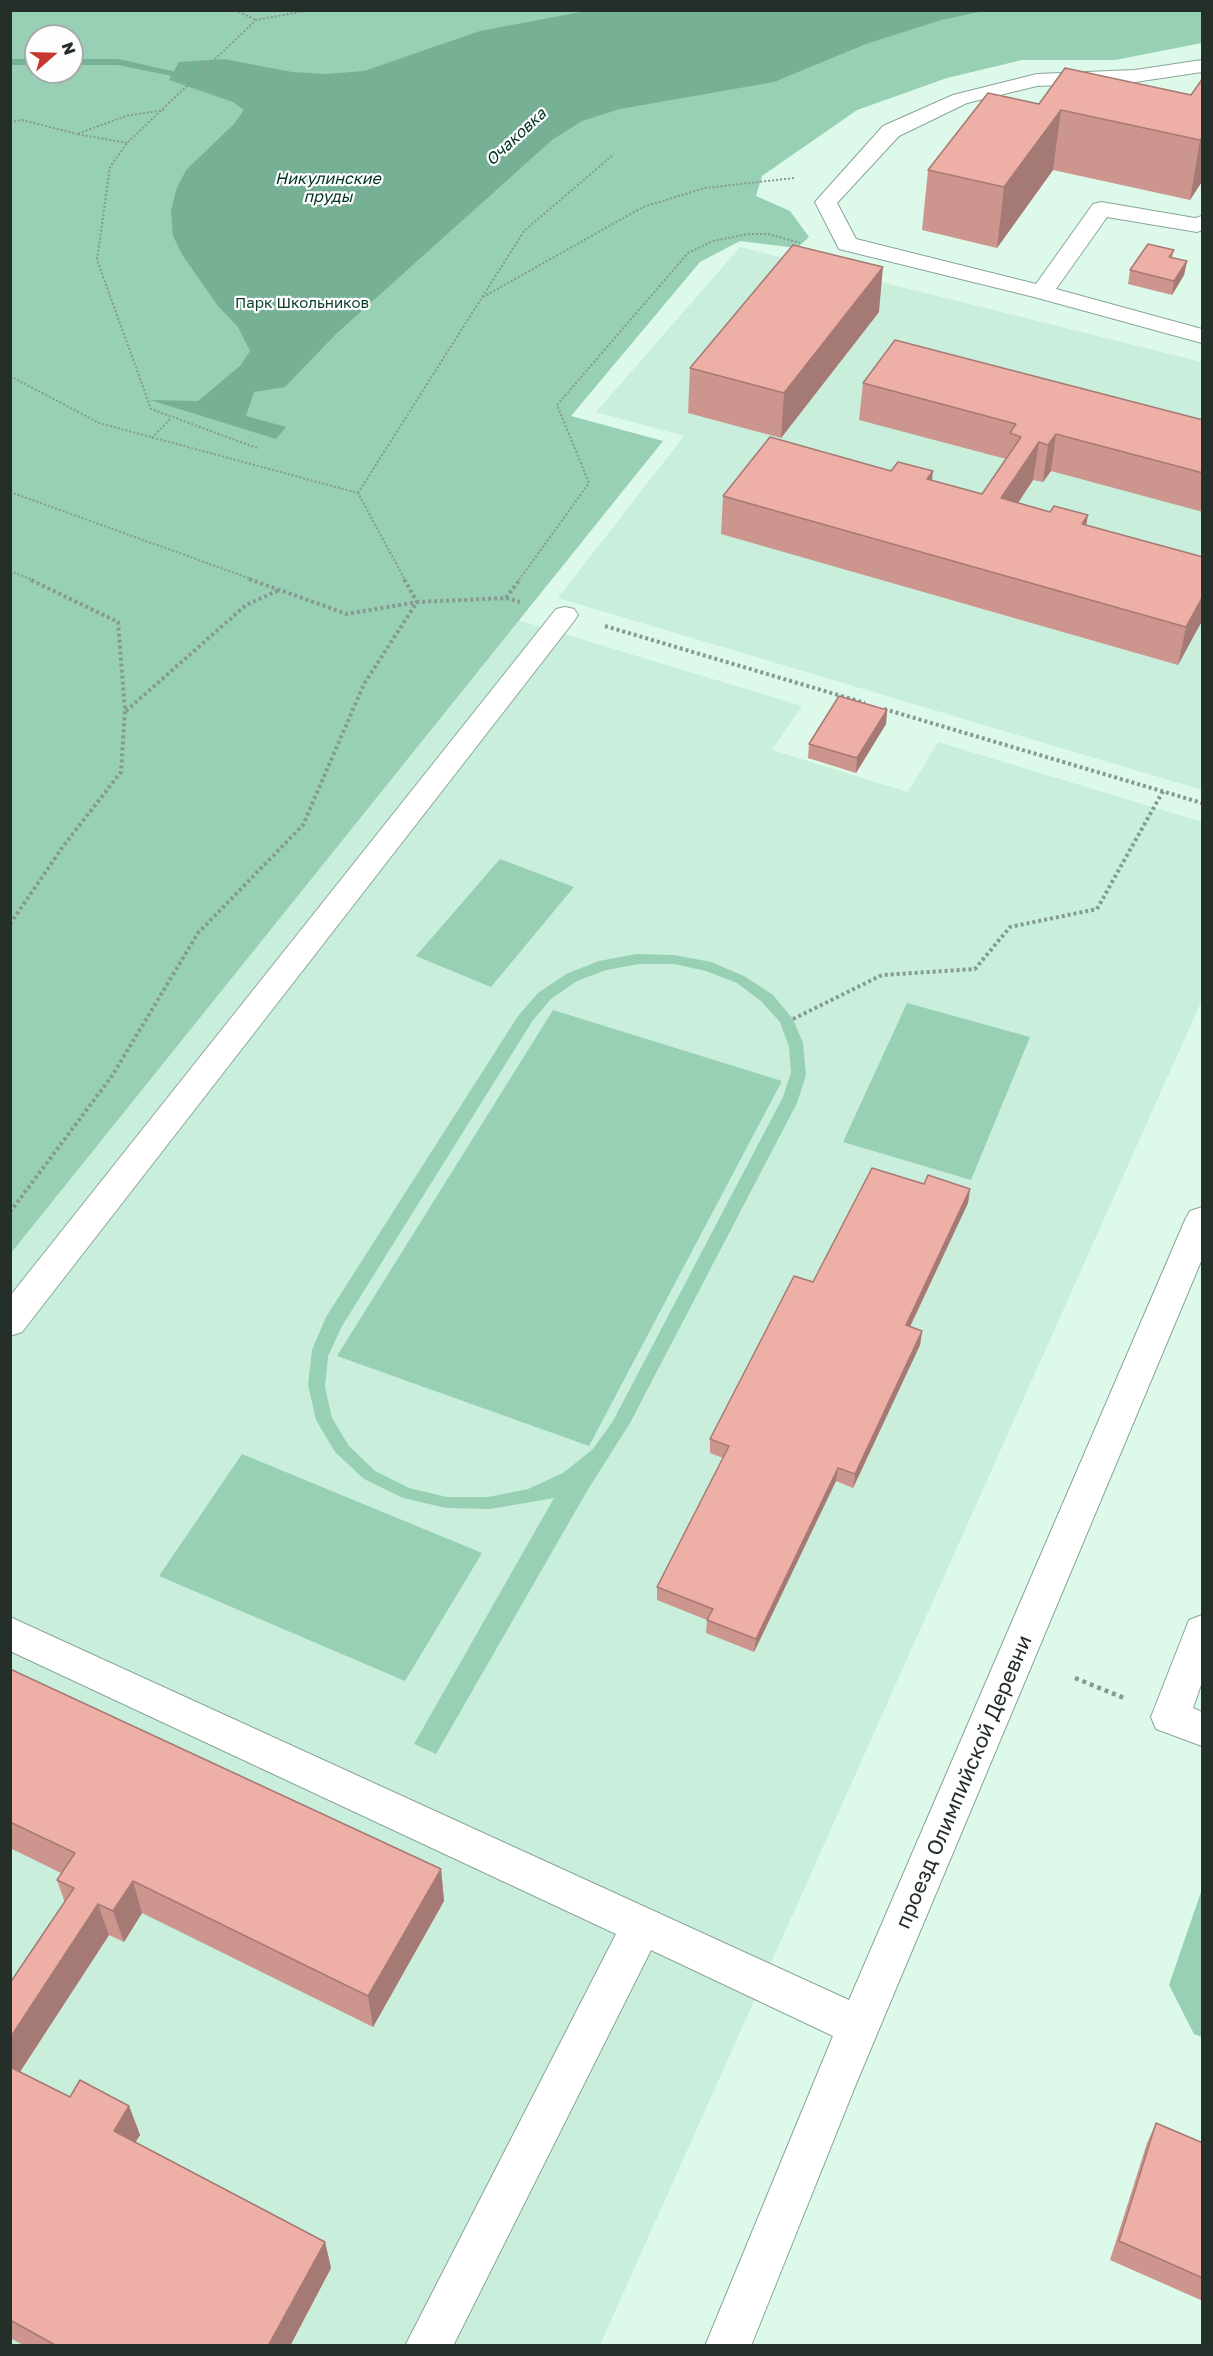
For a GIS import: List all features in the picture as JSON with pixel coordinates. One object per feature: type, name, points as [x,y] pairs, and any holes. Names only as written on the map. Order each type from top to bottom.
[{"type":"street","points":[[1203,66],[1135,76],[1037,80],[960,99],[891,131],[825,202],[847,244],[1042,292],[1203,336]]},
{"type":"street","points":[[1042,292],[1101,209],[1197,225],[1203,223]]},
{"type":"street","points":[[10,1322],[565,615]]},
{"type":"street","name":"проезд Олимпийской Деревни","points":[[728,2346],[859,2026],[1203,1220]]},
{"type":"street","points":[[10,1632],[859,2026]]},
{"type":"street","points":[[1203,1632],[1170,1717],[1203,1729]]},
{"type":"street","points":[[428,2346],[642,1925]]},
{"type":"path","points":[[235,10],[256,20],[311,10]]},
{"type":"path","points":[[256,20],[127,143],[110,167],[97,260],[151,409],[257,448]]},
{"type":"path","points":[[77,134],[126,116],[164,110]]},
{"type":"path","points":[[10,122],[22,120],[77,134],[127,143]]},
{"type":"path","points":[[358,493],[524,231],[615,154]]},
{"type":"path","points":[[482,297],[643,207],[705,188],[854,171]]},
{"type":"path","points":[[10,492],[347,614],[417,602],[506,598],[589,483],[558,405],[688,253],[713,241],[748,234],[768,234],[816,247],[847,244]]},
{"type":"path","points":[[10,376],[99,423],[358,493],[417,602]]},
{"type":"path","points":[[152,438],[171,418]]},
{"type":"path","points":[[10,571],[57,590],[118,622],[125,711],[121,772],[64,845],[10,924]]},
{"type":"path","points":[[125,711],[246,605],[280,589]]},
{"type":"path","points":[[10,1212],[112,1076],[198,933],[303,825],[364,684],[417,602]]},
{"type":"path","points":[[565,615],[868,704]]},
{"type":"path","points":[[880,708],[1203,803]]},
{"type":"path","points":[[793,1019],[882,975],[975,969],[1010,927],[1097,909],[1163,791]]},
{"type":"shaded area","points":[[740,247],[1202,362],[1202,790],[558,598],[684,436],[596,412]]},
{"type":"shaded area","points":[[518,620],[802,706],[772,750],[908,792],[938,742],[1202,822],[1202,1000],[600,2345],[11,2345],[10,1253]]},
{"type":"green space","name":"Парк Школьников","points":[[11,11],[1202,11],[1202,43],[1115,60],[1022,60],[947,78],[857,110],[762,176],[756,196],[790,211],[809,237],[797,248],[740,241],[700,262],[571,416],[663,441],[11,1253]]},
{"type":"green space","points":[[500,859],[574,887],[491,987],[416,956]]},
{"type":"green space","points":[[636,954],[674,955],[711,962],[744,976],[773,995],[793,1019],[803,1043],[806,1075],[797,1103],[630,1423],[587,1491],[436,1754],[414,1744],[554,1498],[490,1509],[446,1508],[403,1498],[364,1479],[335,1452],[316,1420],[308,1385],[312,1350],[326,1317],[518,1016],[538,993],[566,974],[599,961]],"holes":[[[639,964],[674,964],[706,971],[737,983],[761,1001],[780,1022],[789,1047],[791,1072],[783,1097],[613,1421],[593,1449],[563,1473],[528,1489],[488,1497],[447,1497],[409,1488],[375,1471],[349,1446],[332,1418],[325,1387],[328,1356],[342,1326],[533,1020],[551,999],[577,981],[606,970]]]},
{"type":"green space","points":[[907,1003],[1030,1037],[971,1180],[843,1142]]},
{"type":"green space","points":[[553,1010],[782,1081],[589,1446],[337,1356]]},
{"type":"green space","points":[[242,1454],[482,1553],[405,1681],[159,1576]]},
{"type":"green space","points":[[1202,1889],[1202,2037],[1194,2034],[1169,1985]]},
{"type":"water","name":"Никулинские пруды","points":[[591,10],[984,11],[941,20],[866,44],[774,82],[620,109],[582,121],[552,140],[336,334],[285,387],[254,392],[246,416],[286,427],[276,439],[150,400],[198,401],[240,366],[250,351],[238,327],[218,306],[183,256],[173,236],[171,211],[176,190],[186,170],[234,124],[244,110],[233,102],[169,80],[179,62],[224,59],[292,72],[325,74],[364,71],[480,31]]},
{"type":"building","points":[[1065,68],[1191,95],[1203,78],[1203,137],[1200,140],[1061,110],[1004,187],[928,170],[988,93],[1039,104]]},
{"type":"building","points":[[1148,244],[1174,250],[1169,257],[1187,261],[1174,281],[1130,270]]},
{"type":"building","points":[[793,245],[883,267],[784,393],[690,368]]},
{"type":"building","points":[[895,340],[1203,420],[1203,473],[1056,434],[1048,445],[1039,442],[1001,498],[1050,512],[1054,506],[1088,515],[1082,524],[1203,557],[1203,596],[1186,627],[723,496],[770,437],[891,471],[898,462],[933,471],[927,479],[982,494],[1021,437],[1010,433],[1016,424],[863,383]]},
{"type":"building","points":[[839,696],[887,710],[857,758],[809,744]]},
{"type":"building","points":[[872,1168],[924,1184],[928,1175],[970,1189],[906,1325],[922,1331],[855,1474],[838,1468],[756,1639],[707,1620],[713,1609],[657,1587],[729,1446],[710,1439],[794,1276],[813,1282]]},
{"type":"building","points":[[10,1669],[441,1869],[368,1996],[133,1881],[113,1911],[98,1904],[10,2038],[10,1983],[74,1888],[57,1880],[75,1853],[10,1822]]},
{"type":"building","points":[[10,2067],[70,2097],[80,2080],[129,2106],[114,2131],[325,2242],[268,2346],[57,2346],[10,2320]]},
{"type":"building","points":[[1156,2123],[1203,2143],[1203,2278],[1119,2241]]},
{"type":"waterway","points":[[10,62],[24,62]]},
{"type":"waterway","points":[[84,62],[118,62],[197,78]]},
{"type":"water label","name":"Очаковка","points":[[516,137]]}]
